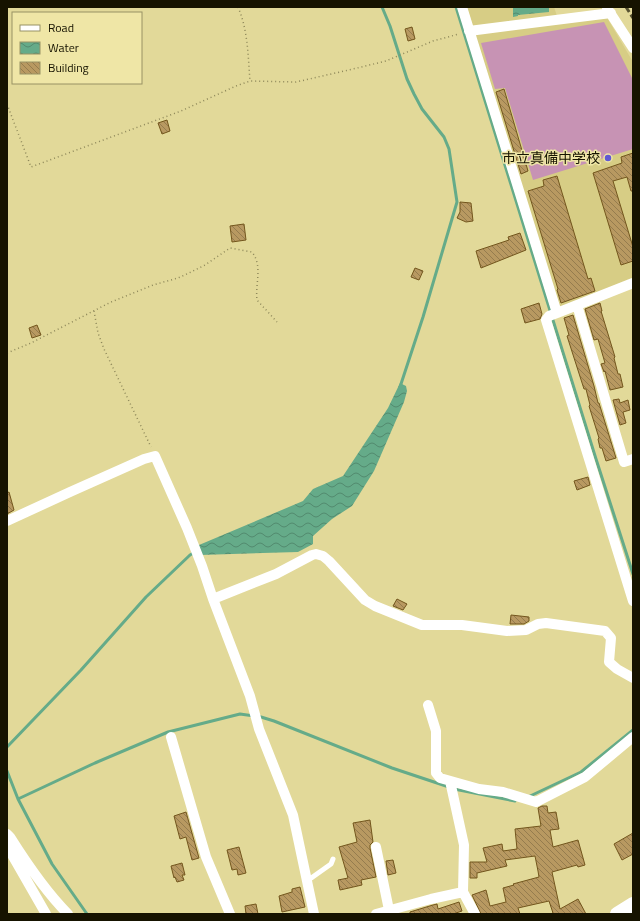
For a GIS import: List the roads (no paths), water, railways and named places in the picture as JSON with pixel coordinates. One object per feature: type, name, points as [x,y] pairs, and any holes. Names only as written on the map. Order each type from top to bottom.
[{"type":"main road","points":[[617,914],[633,904]]},
{"type":"street","points":[[462,7],[465,32],[553,314]]},
{"type":"street","points":[[465,32],[609,10],[633,48]]},
{"type":"street","points":[[633,283],[578,308],[553,314],[546,320],[633,600]]},
{"type":"street","points":[[578,308],[624,462],[633,459]]},
{"type":"street","points":[[7,521],[144,459],[155,456],[195,547],[255,710],[255,718],[292,815],[314,914]]},
{"type":"street","points":[[213,599],[276,574],[316,554],[323,556],[329,561],[365,600],[375,606],[422,625],[462,625],[507,631],[526,630],[538,624],[546,623],[605,631],[611,638],[609,662],[617,669],[633,678]]},
{"type":"street","points":[[428,705],[436,731],[436,773],[440,778],[479,789],[503,792],[536,802],[585,777],[633,737]]},
{"type":"street","points":[[171,738],[206,857],[230,914]]},
{"type":"street","points":[[450,781],[464,845],[463,892],[475,914]]},
{"type":"street","points":[[7,834],[52,898],[68,914]]},
{"type":"street","points":[[7,846],[46,914]]},
{"type":"street","points":[[376,847],[389,910]]},
{"type":"street","points":[[376,914],[463,892]]},
{"type":"lane","points":[[307,881],[331,864],[334,859]]},
{"type":"water","points":[[513,7],[549,7],[549,12],[518,15],[513,17]]},
{"type":"water","points":[[400,383],[406,386],[407,391],[404,402],[374,471],[352,506],[332,519],[313,536],[313,544],[298,552],[200,555],[199,545],[303,501],[313,489],[343,476],[388,408]]},
{"type":"waterway","points":[[382,7],[390,26],[407,79],[414,94],[422,109],[444,137],[449,149],[457,202],[423,317],[400,387]]},
{"type":"waterway","points":[[456,7],[633,574]]},
{"type":"waterway","points":[[7,747],[81,670],[146,597],[195,552]]},
{"type":"waterway","points":[[18,799],[95,763],[168,732],[240,714],[261,717],[274,721],[392,768],[449,787]]},
{"type":"waterway","points":[[528,797],[581,772],[633,730]]},
{"type":"waterway","points":[[7,771],[18,799],[52,864],[87,914]]},
{"type":"waterway","points":[[454,789],[515,801]]},
{"type":"railway","points":[[626,7],[633,18]]},
{"type":"place","name":"市立真備中学校","points":[[608,158]]}]
